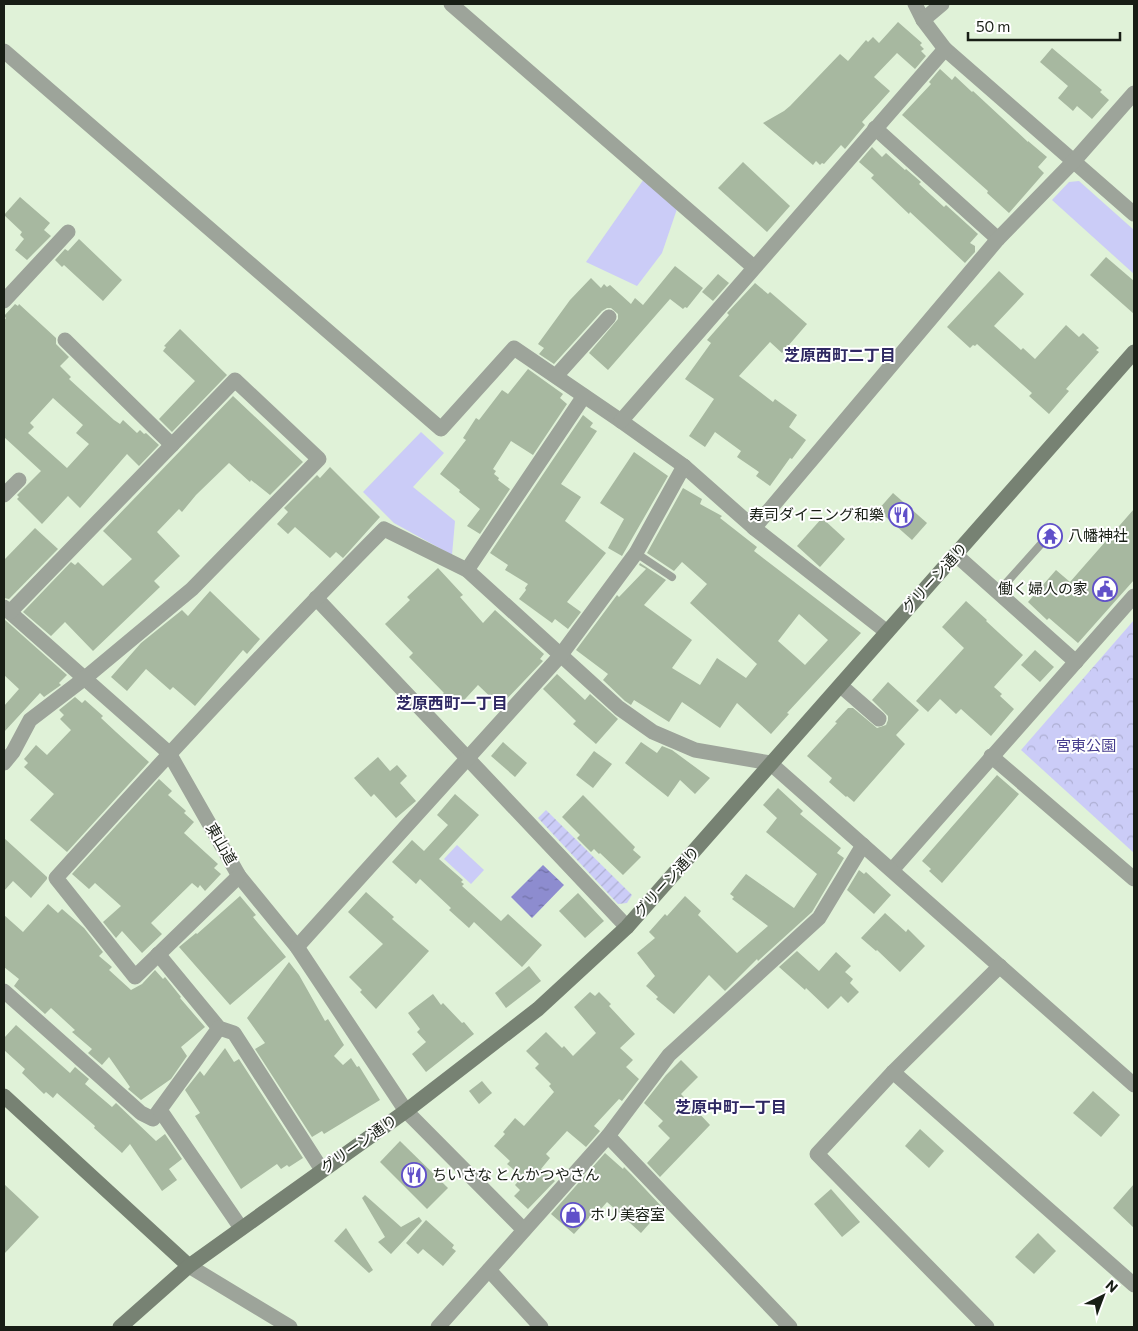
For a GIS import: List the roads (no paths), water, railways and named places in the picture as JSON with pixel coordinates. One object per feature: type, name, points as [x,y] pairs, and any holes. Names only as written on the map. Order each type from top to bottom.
[{"type":"street","points":[[451,4],[749,263]]},
{"type":"street","points":[[915,4],[923,20],[945,49],[1134,214]]},
{"type":"street","points":[[923,20],[942,4]]},
{"type":"street","points":[[621,420],[945,49]]},
{"type":"street","points":[[4,51],[442,429],[514,348],[621,420],[684,466],[754,528],[887,632]]},
{"type":"street","points":[[754,528],[998,239],[1074,161],[1134,93]]},
{"type":"street","points":[[875,128],[998,239]]},
{"type":"street","points":[[4,301],[68,232]]},
{"type":"street","points":[[556,376],[609,317]]},
{"type":"street","points":[[65,340],[172,445]]},
{"type":"street","name":"グリーン通り","points":[[120,1327],[190,1266],[406,1111],[538,1009],[627,927],[1134,352]]},
{"type":"street","points":[[7,610],[235,380],[319,458],[192,588],[84,678],[30,720],[7,753]]},
{"type":"street","points":[[467,570],[584,396]]},
{"type":"street","points":[[297,947],[560,656],[636,553],[684,466]]},
{"type":"street","points":[[4,495],[19,480]]},
{"type":"street","points":[[239,876],[134,977],[56,878],[169,753],[384,529],[467,570],[619,708],[653,732],[695,750],[770,763],[1134,1085]]},
{"type":"street","points":[[956,555],[1076,662]]},
{"type":"street","points":[[892,870],[1134,596]]},
{"type":"street","points":[[316,598],[627,927]]},
{"type":"street","name":"東山道","points":[[7,610],[169,753],[239,876],[297,947],[406,1111],[524,1230]]},
{"type":"street","points":[[841,686],[879,719]]},
{"type":"street","points":[[991,756],[1134,879]]},
{"type":"street","points":[[438,1327],[608,1136],[670,1055],[818,918],[863,846]]},
{"type":"street","points":[[158,954],[219,1028],[234,1033],[322,1170]]},
{"type":"street","points":[[988,1327],[817,1154],[893,1072],[1000,966]]},
{"type":"street","points":[[4,991],[141,1113],[153,1120],[219,1028]]},
{"type":"street","points":[[893,1072],[1134,1285]]},
{"type":"street","points":[[4,1096],[190,1266],[290,1327]]},
{"type":"street","points":[[160,1110],[241,1228]]},
{"type":"street","points":[[608,1136],[790,1327]]},
{"type":"street","points":[[489,1270],[541,1327]]},
{"type":"lane","points":[[998,592],[1050,534]]},
{"type":"lane","points":[[636,553],[672,577]]},
{"type":"water","points":[[543,865],[564,885],[532,918],[511,897]]},
{"type":"place","name":"寿司ダイニング和樂","points":[[901,515]]},
{"type":"place","name":"八幡神社","points":[[1050,536]]},
{"type":"place","name":"働く婦人の家","points":[[1105,589]]},
{"type":"place","name":"ちいさな とんかつやさん","points":[[414,1175]]},
{"type":"place","name":"ホリ美容室","points":[[573,1215]]},
{"type":"district","name":"芝原西町二丁目","points":[[840,355]]},
{"type":"district","name":"芝原西町一丁目","points":[[452,703]]},
{"type":"district","name":"芝原中町一丁目","points":[[731,1107]]},
{"type":"park label","name":"宮東公園","points":[[1086,746]]}]
